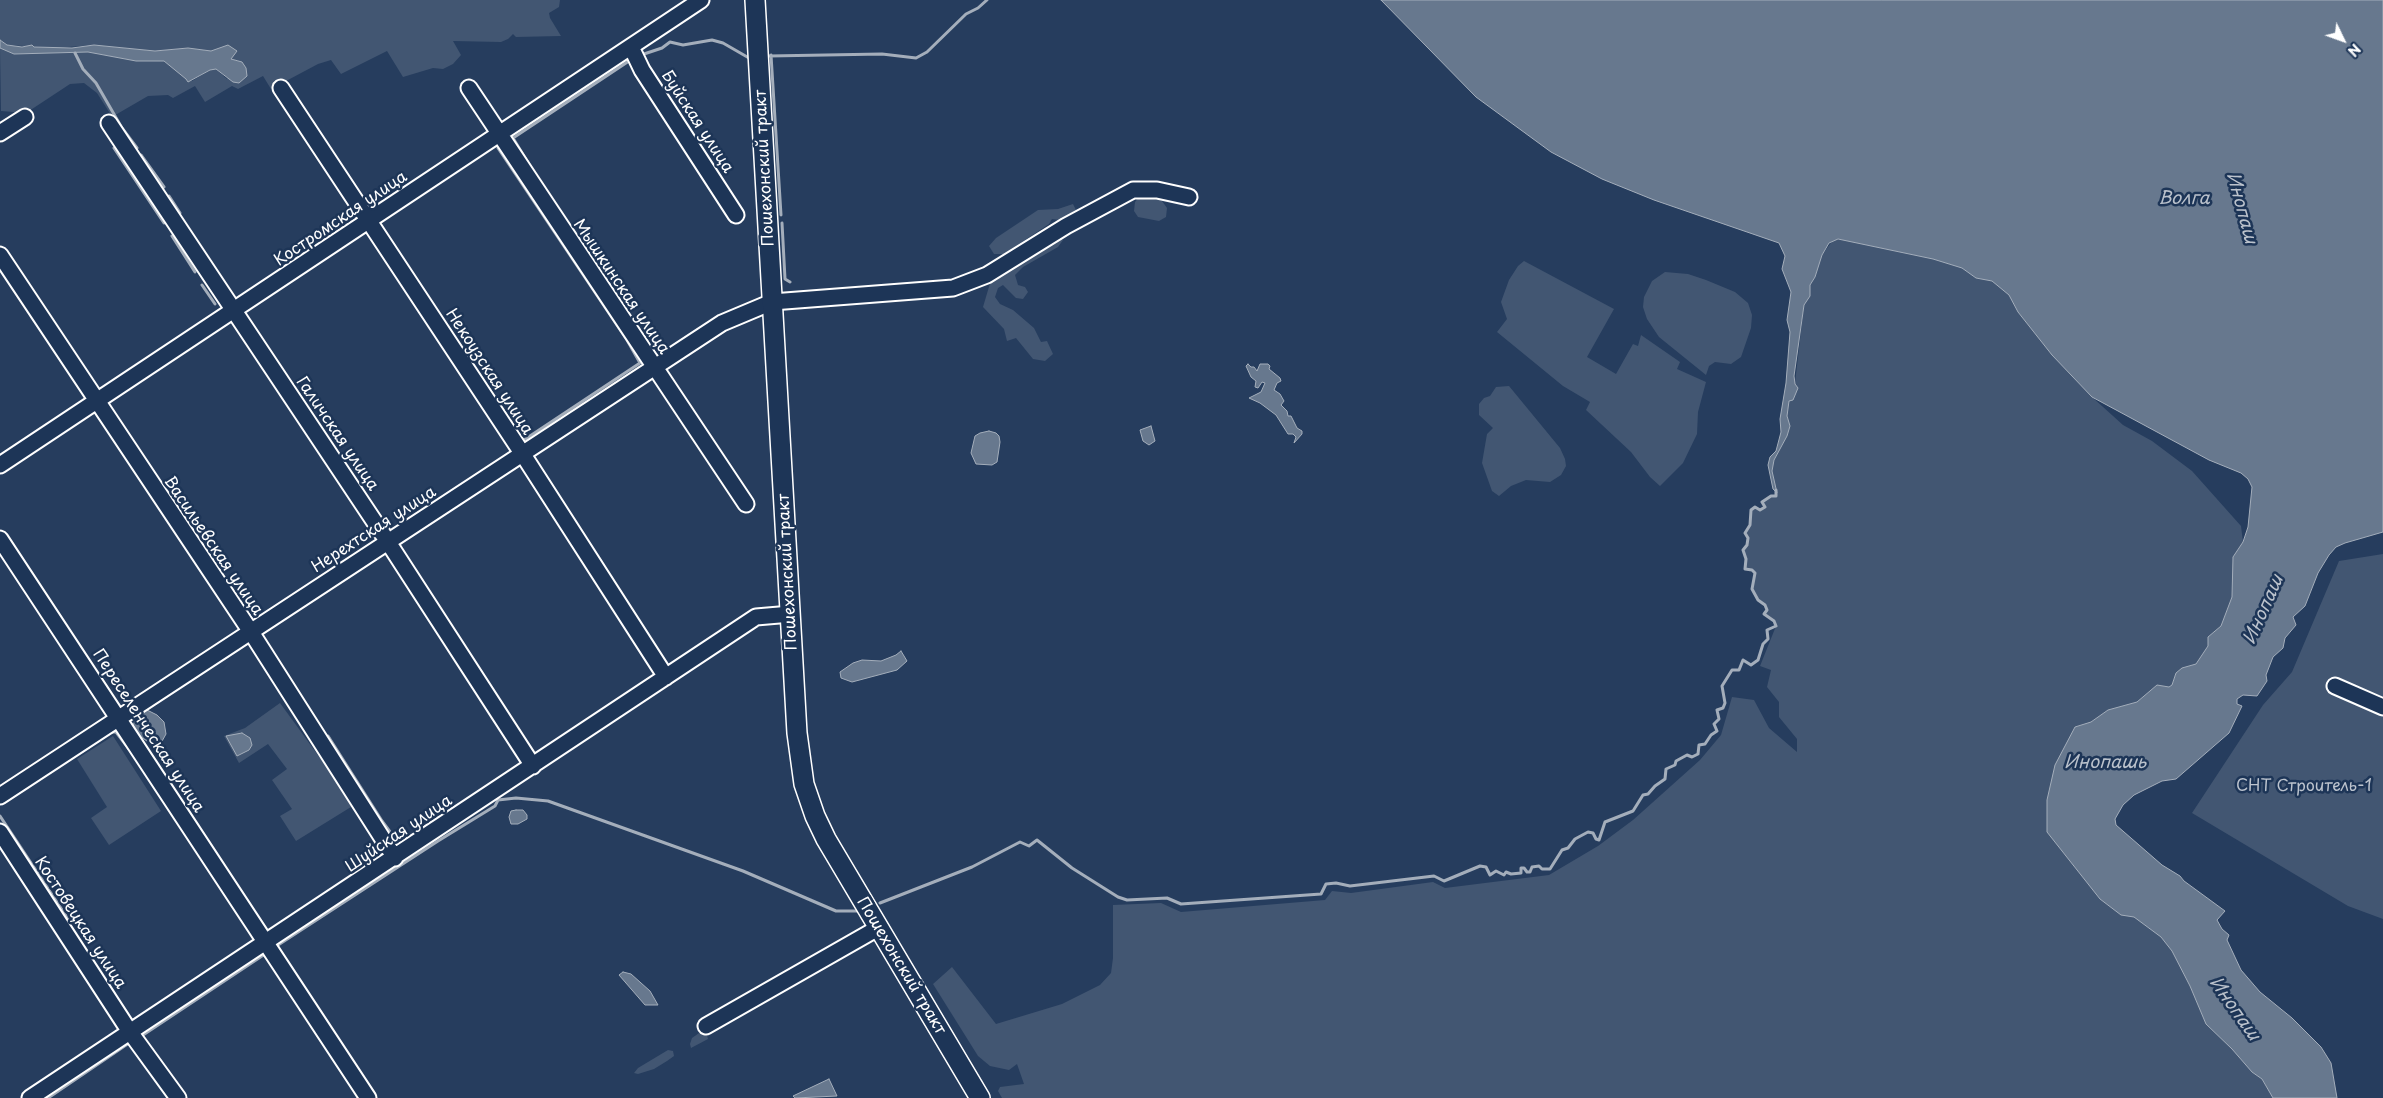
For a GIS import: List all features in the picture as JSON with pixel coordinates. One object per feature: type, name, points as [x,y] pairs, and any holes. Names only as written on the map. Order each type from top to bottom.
[{"type":"main road","name":"Пошехонский тракт","points":[[755,0],[800,764],[808,800],[826,839],[980,1098]]},
{"type":"street","name":"Костромская улица","points":[[0,465],[234,312],[701,0]]},
{"type":"street","name":"Буйская улица","points":[[631,47],[642,70],[736,214]]},
{"type":"street","name":"Некоузская улица","points":[[281,88],[522,453],[666,677]]},
{"type":"street","name":"Мышкинская улица","points":[[469,88],[746,504]]},
{"type":"street","points":[[0,133],[25,117]]},
{"type":"street","name":"Галичская улица","points":[[109,122],[388,542],[533,766]]},
{"type":"street","name":"Нерехтская улица","points":[[0,796],[722,323],[772,302],[953,288],[987,275],[1066,226],[1133,190],[1157,190],[1189,197]]},
{"type":"street","name":"Васильевская улица","points":[[0,255],[250,632],[395,858]]},
{"type":"street","name":"Переселенческая улица","points":[[0,539],[368,1098]]},
{"type":"street","name":"Шуйская улица","points":[[30,1098],[134,1037],[269,948],[395,858],[756,617],[791,614]]},
{"type":"street","points":[[2336,686],[2383,707]]},
{"type":"street","name":"Костовецкая улица","points":[[0,832],[134,1037],[178,1098]]},
{"type":"street","points":[[706,1026],[878,928]]},
{"type":"green space","points":[[0,0],[560,0],[559,7],[549,13],[561,36],[516,37],[513,34],[501,42],[453,41],[461,55],[453,64],[443,69],[433,68],[403,77],[387,51],[341,74],[331,60],[318,64],[271,89],[263,76],[238,89],[232,86],[205,102],[195,86],[173,98],[168,95],[148,96],[117,114],[111,115],[97,93],[84,83],[70,84],[26,113],[1,111],[0,48],[14,54],[88,52],[136,61],[164,61],[192,81],[210,70],[216,69],[227,79],[238,60],[231,60],[223,47],[211,51],[188,48],[155,51],[94,45],[56,48],[7,45],[0,40]]},
{"type":"green space","points":[[1140,196],[1152,196],[1162,201],[1167,208],[1166,217],[1159,221],[1138,217],[1134,211],[1135,202]]},
{"type":"green space","points":[[1073,204],[1076,210],[1060,220],[1052,219],[1049,224],[1004,254],[994,254],[989,246],[996,238],[1038,210],[1058,209]]},
{"type":"green space","points":[[1057,237],[1063,240],[1058,247],[1023,267],[1015,275],[1018,285],[1025,287],[1028,292],[1023,299],[1016,298],[1003,285],[998,288],[995,297],[1000,304],[1013,310],[1034,328],[1041,342],[1047,341],[1053,354],[1045,361],[1033,359],[1016,338],[1007,341],[1004,329],[983,307],[991,280]]},
{"type":"green space","points":[[1833,240],[1844,240],[1933,259],[1962,268],[1976,278],[1992,281],[2000,286],[2009,295],[2018,312],[2052,355],[2092,397],[2123,425],[2152,441],[2192,471],[2241,526],[2243,542],[2233,557],[2232,597],[2221,626],[2208,637],[2208,646],[2196,664],[2182,668],[2176,673],[2172,685],[2169,687],[2157,685],[2137,702],[2108,710],[2091,722],[2075,727],[2047,832],[2100,899],[2121,915],[2134,917],[2161,937],[2172,951],[2190,986],[2206,1024],[2252,1072],[2262,1079],[2273,1098],[1002,1098],[998,1091],[1000,1087],[1024,1084],[1017,1064],[1009,1070],[990,1066],[978,1056],[933,984],[952,967],[996,1024],[1062,1004],[1100,985],[1111,973],[1113,958],[1113,905],[1161,903],[1181,912],[1325,900],[1332,891],[1351,893],[1433,882],[1445,888],[1549,875],[1598,846],[1633,820],[1700,760],[1721,735],[1732,697],[1754,700],[1769,728],[1797,752],[1797,739],[1779,717],[1779,702],[1767,687],[1771,670],[1760,666],[1776,626],[1774,621],[1764,614],[1767,610],[1765,605],[1758,600],[1752,589],[1755,573],[1752,570],[1745,569],[1746,559],[1743,550],[1747,545],[1748,538],[1745,533],[1750,525],[1751,510],[1755,507],[1760,510],[1765,507],[1762,502],[1771,496],[1776,496],[1777,493],[1772,471],[1774,460],[1787,436],[1790,426],[1787,416],[1789,401],[1793,400],[1804,305],[1810,296],[1810,285],[1815,277],[1822,255]]},
{"type":"green space","points":[[1524,261],[1614,309],[1587,357],[1616,374],[1633,344],[1638,346],[1641,335],[1680,362],[1677,369],[1706,382],[1698,412],[1697,434],[1683,463],[1660,486],[1650,477],[1631,452],[1586,410],[1590,402],[1563,386],[1497,332],[1507,319],[1501,302],[1509,280],[1518,266]]},
{"type":"green space","points":[[1665,272],[1688,274],[1706,280],[1735,292],[1748,303],[1752,315],[1751,328],[1741,357],[1731,364],[1715,362],[1709,366],[1706,375],[1659,337],[1647,319],[1643,307],[1644,297],[1652,281]]},
{"type":"green space","points":[[1509,386],[1560,448],[1566,466],[1561,475],[1550,482],[1526,480],[1511,486],[1499,496],[1492,491],[1482,463],[1487,434],[1493,428],[1479,415],[1479,404],[1484,398],[1490,396],[1496,387]]},
{"type":"green space","name":"СНТ Строитель-1","points":[[2383,554],[2383,919],[2348,906],[2192,813],[2263,705],[2292,672],[2339,561]]},
{"type":"green space","points":[[280,703],[347,795],[351,807],[296,841],[280,816],[292,809],[272,780],[287,769],[268,744],[239,763],[224,736],[245,728]]},
{"type":"green space","points":[[113,736],[161,811],[109,845],[91,818],[107,807],[77,759]]},
{"type":"green space","points":[[702,1031],[706,1031],[708,1039],[691,1048],[692,1038]]},
{"type":"green space","points":[[668,1050],[673,1051],[674,1056],[667,1061],[654,1069],[638,1074],[634,1073],[638,1068]]},
{"type":"water","name":"Волга","points":[[1381,0],[2383,0],[2383,532],[2345,543],[2336,547],[2329,555],[2318,573],[2305,606],[2293,617],[2296,625],[2285,638],[2283,648],[2273,657],[2266,675],[2267,681],[2257,696],[2243,695],[2237,699],[2237,704],[2242,706],[2229,733],[2176,779],[2162,781],[2134,795],[2123,805],[2115,819],[2116,825],[2162,865],[2180,876],[2225,911],[2217,920],[2222,929],[2229,935],[2227,940],[2241,970],[2260,992],[2292,1018],[2321,1047],[2331,1063],[2337,1098],[2273,1098],[2262,1079],[2252,1072],[2206,1024],[2190,986],[2172,951],[2161,937],[2134,917],[2121,915],[2100,899],[2047,832],[2047,800],[2055,765],[2075,727],[2091,722],[2108,710],[2137,702],[2157,685],[2169,687],[2172,685],[2176,673],[2182,668],[2196,664],[2208,646],[2208,637],[2221,626],[2232,597],[2233,557],[2243,542],[2248,527],[2252,487],[2248,479],[2241,473],[2209,460],[2092,397],[2052,355],[2018,312],[2009,295],[1992,281],[1976,278],[1962,268],[1933,259],[1838,239],[1829,243],[1822,255],[1815,277],[1810,285],[1810,296],[1804,305],[1794,376],[1795,384],[1798,388],[1793,400],[1789,401],[1787,416],[1790,426],[1787,436],[1774,460],[1772,471],[1777,493],[1773,489],[1768,465],[1770,457],[1776,451],[1781,432],[1780,419],[1786,383],[1790,332],[1787,320],[1791,292],[1782,269],[1785,256],[1779,243],[1654,200],[1602,179],[1551,152],[1476,97]]},
{"type":"water","points":[[0,40],[7,45],[22,47],[32,45],[34,47],[72,48],[94,45],[155,51],[188,48],[211,51],[228,45],[237,51],[231,59],[242,62],[246,68],[247,76],[239,83],[233,82],[216,69],[210,70],[188,82],[164,61],[136,61],[88,52],[14,54],[0,48]]},
{"type":"water","points":[[1248,364],[1257,371],[1260,364],[1268,364],[1270,366],[1269,369],[1280,378],[1281,381],[1277,383],[1274,390],[1280,394],[1284,401],[1281,405],[1287,411],[1288,416],[1291,416],[1297,428],[1302,431],[1302,434],[1294,443],[1296,437],[1293,434],[1288,434],[1276,415],[1260,403],[1249,398],[1261,392],[1265,383],[1262,382],[1258,388],[1255,387],[1256,381],[1251,377],[1246,366]]},
{"type":"water","points":[[1151,426],[1155,441],[1149,445],[1143,441],[1140,430]]},
{"type":"water","points":[[989,431],[999,436],[997,462],[992,465],[976,464],[971,453],[975,436]]},
{"type":"water","points":[[901,651],[907,661],[897,670],[852,682],[841,678],[840,672],[853,663],[862,660],[881,661]]},
{"type":"water","points":[[147,710],[157,715],[164,722],[166,734],[161,743],[150,743],[135,733],[133,725],[135,721]]},
{"type":"water","points":[[242,733],[250,738],[252,745],[249,750],[237,756],[226,736]]},
{"type":"water","points":[[523,810],[527,815],[527,819],[518,824],[511,824],[509,817],[511,811]]},
{"type":"water","points":[[623,972],[631,974],[650,991],[658,1005],[645,1005],[619,975]]},
{"type":"water","points":[[829,1079],[837,1096],[795,1098],[793,1096]]},
{"type":"waterway","points":[[769,56],[882,54],[916,58],[927,52],[966,14],[978,8],[987,0]]},
{"type":"waterway","points":[[641,55],[662,48],[670,42],[683,45],[712,40],[723,43],[749,58]]},
{"type":"waterway","points":[[75,53],[83,69],[96,83],[122,128],[137,148]]},
{"type":"waterway","points":[[771,55],[781,215]]},
{"type":"waterway","points":[[530,166],[513,138],[632,59]]},
{"type":"waterway","points":[[114,148],[164,223]]},
{"type":"waterway","points":[[498,148],[627,340],[640,363],[524,440]]},
{"type":"waterway","points":[[141,155],[164,187]]},
{"type":"waterway","points":[[169,196],[180,213]]},
{"type":"waterway","points":[[782,223],[785,279],[790,282]]},
{"type":"waterway","points":[[172,236],[195,272]]},
{"type":"waterway","points":[[202,285],[215,304]]},
{"type":"waterway","points":[[880,903],[972,867],[1020,842],[1029,846],[1037,840],[1072,868],[1118,897],[1127,900],[1167,898],[1181,904],[1321,894],[1326,884],[1336,883],[1350,886],[1434,876],[1444,881],[1480,866],[1486,867],[1490,875],[1496,871],[1504,875],[1506,872],[1511,874],[1521,873],[1521,868],[1530,872],[1532,867],[1539,866],[1542,869],[1550,869],[1562,850],[1568,848],[1575,839],[1588,832],[1593,833],[1596,839],[1599,840],[1605,822],[1633,811],[1643,795],[1648,794],[1665,779],[1666,769],[1675,765],[1676,761],[1687,755],[1692,757],[1698,754],[1699,745],[1705,744],[1711,735],[1717,731],[1714,724],[1719,719],[1717,710],[1723,708],[1725,703],[1722,686],[1732,670],[1739,670],[1743,660],[1751,665],[1758,660],[1763,644],[1768,639],[1767,630],[1776,626],[1774,621],[1764,614],[1767,610],[1765,605],[1758,600],[1752,589],[1755,573],[1752,570],[1745,569],[1746,559],[1743,550],[1747,545],[1748,538],[1745,533],[1750,525],[1751,510],[1755,507],[1760,510],[1765,507],[1762,502],[1771,496],[1776,496],[1776,490]]},
{"type":"waterway","points":[[110,732],[116,732],[129,749]]},
{"type":"waterway","points":[[328,736],[382,821],[399,844],[403,844]]},
{"type":"waterway","points":[[81,752],[99,740]]},
{"type":"waterway","points":[[275,947],[495,806],[498,800],[516,798],[548,801],[743,871],[836,911],[861,911]]},
{"type":"waterway","points":[[0,816],[68,919]]},
{"type":"waterway","points":[[140,1037],[268,952]]},
{"type":"waterway","points":[[48,1098],[132,1041]]},
{"type":"water label","name":"Инопаш","points":[[2241,208]]},
{"type":"water label","name":"Инопаш","points":[[2264,610]]},
{"type":"water label","name":"Инопашь","points":[[2105,763]]},
{"type":"water label","name":"Инопаш","points":[[2234,1009]]}]
